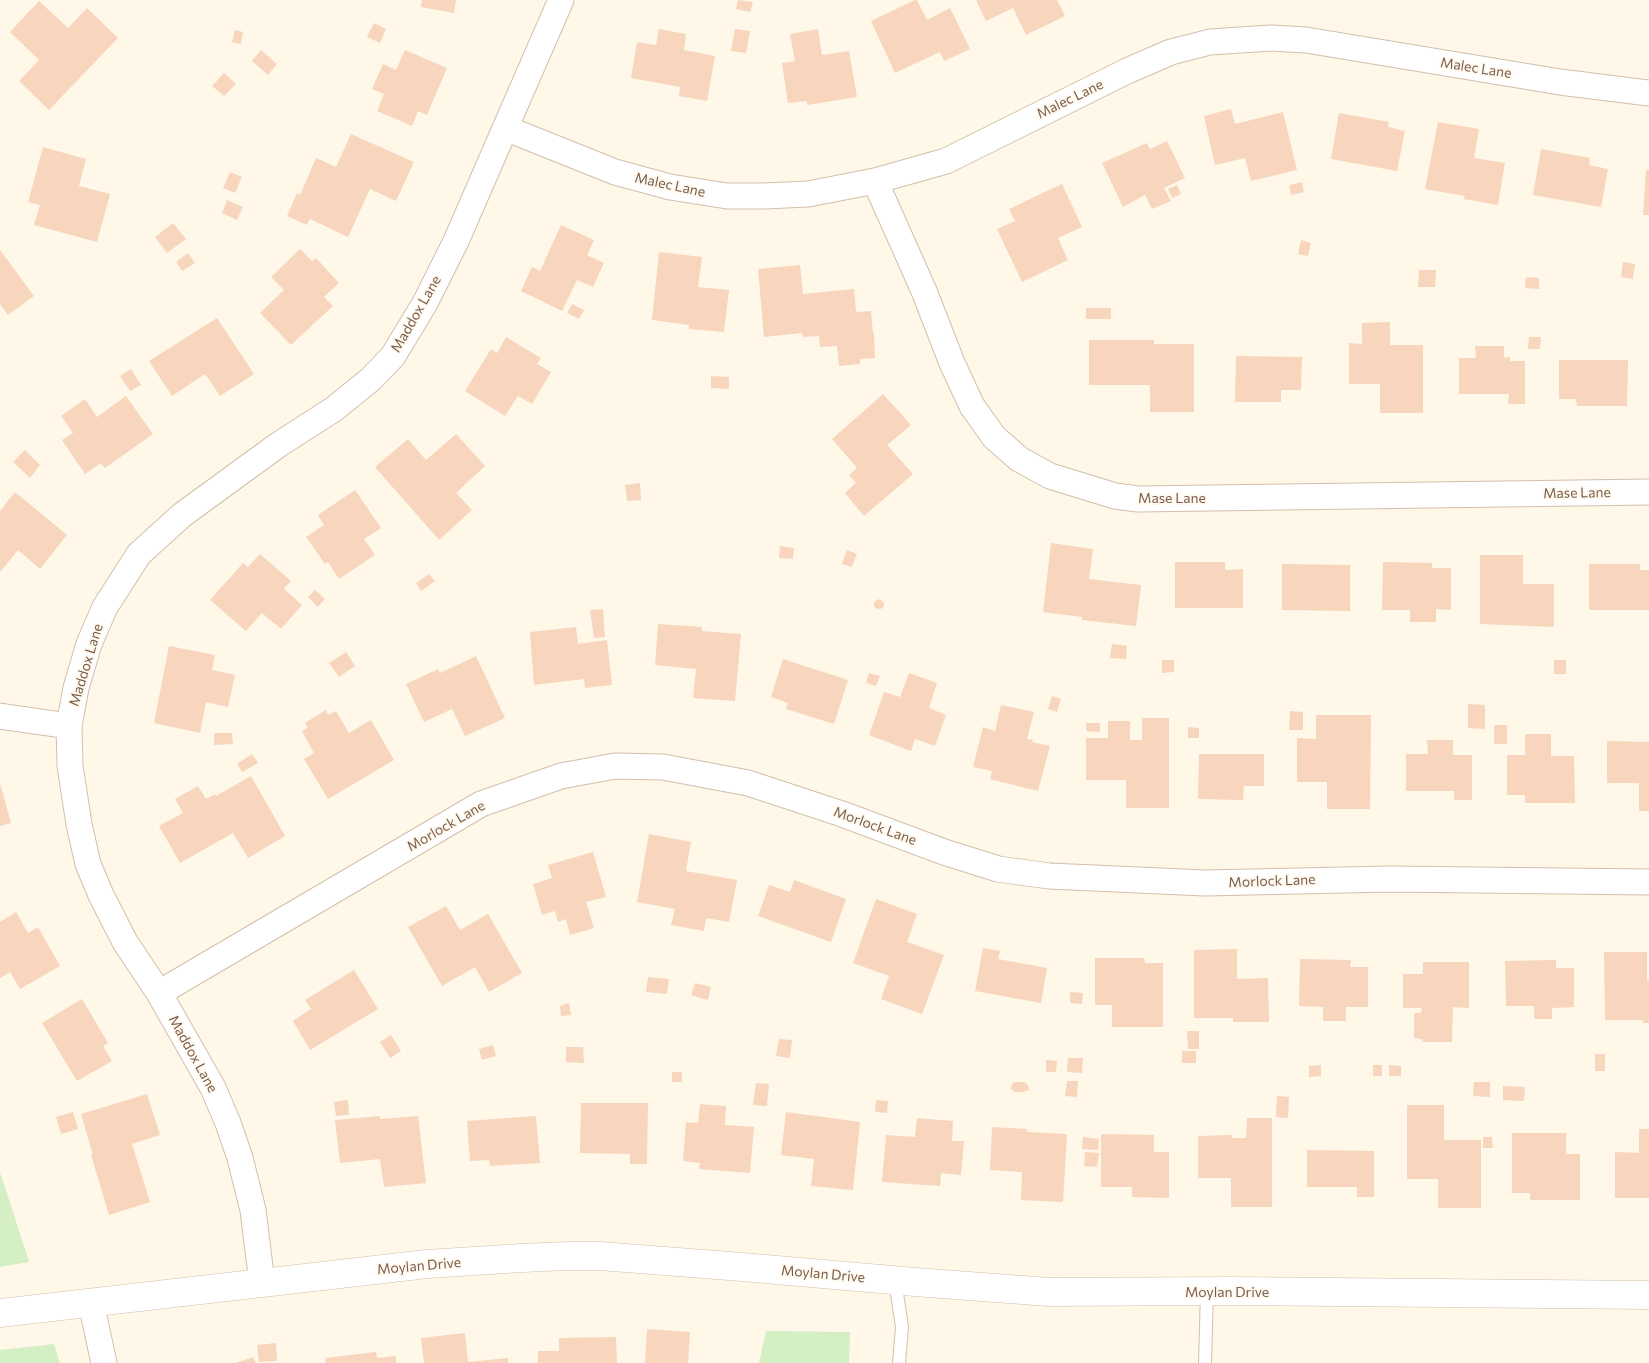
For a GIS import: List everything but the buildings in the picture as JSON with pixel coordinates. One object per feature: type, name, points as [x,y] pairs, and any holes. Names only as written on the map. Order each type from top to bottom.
[{"type":"street","name":"Maddox Lane","points":[[262,1283],[253,1210],[240,1158],[228,1123],[213,1088],[158,993],[125,942],[101,895],[88,864],[79,824],[70,766],[69,726],[76,688],[89,644],[105,608],[140,554],[182,515],[278,445],[334,409],[371,378],[392,356],[425,304],[456,242],[561,0]]},
{"type":"street","name":"Malec Lane","points":[[504,128],[615,172],[670,187],[727,196],[764,196],[808,194],[875,181],[946,161],[1127,71],[1171,52],[1210,42],[1271,38],[1306,40],[1560,82],[1649,93]]},
{"type":"street","name":"Mase Lane","points":[[875,181],[972,406],[994,437],[1019,459],[1050,476],[1115,496],[1138,499],[1649,492]]},
{"type":"street","points":[[0,716],[69,726]]},
{"type":"street","name":"Morlock Lane","points":[[158,993],[482,804],[561,776],[615,766],[663,766],[748,783],[998,869],[1049,876],[1205,883],[1390,879],[1649,882]]},
{"type":"street","name":"Moylan Drive","points":[[0,1313],[427,1264],[567,1256],[600,1256],[1049,1292],[1649,1295]]},
{"type":"street","points":[[91,1303],[104,1363]]},
{"type":"lane","points":[[895,1280],[902,1326],[899,1363]]},
{"type":"lane","points":[[1205,1363],[1207,1292]]},
{"type":"green space","points":[[0,1173],[29,1262],[0,1267]]},
{"type":"green space","points":[[766,1331],[850,1332],[849,1363],[759,1363]]},
{"type":"green space","points":[[54,1344],[60,1363],[0,1363],[0,1350]]}]
